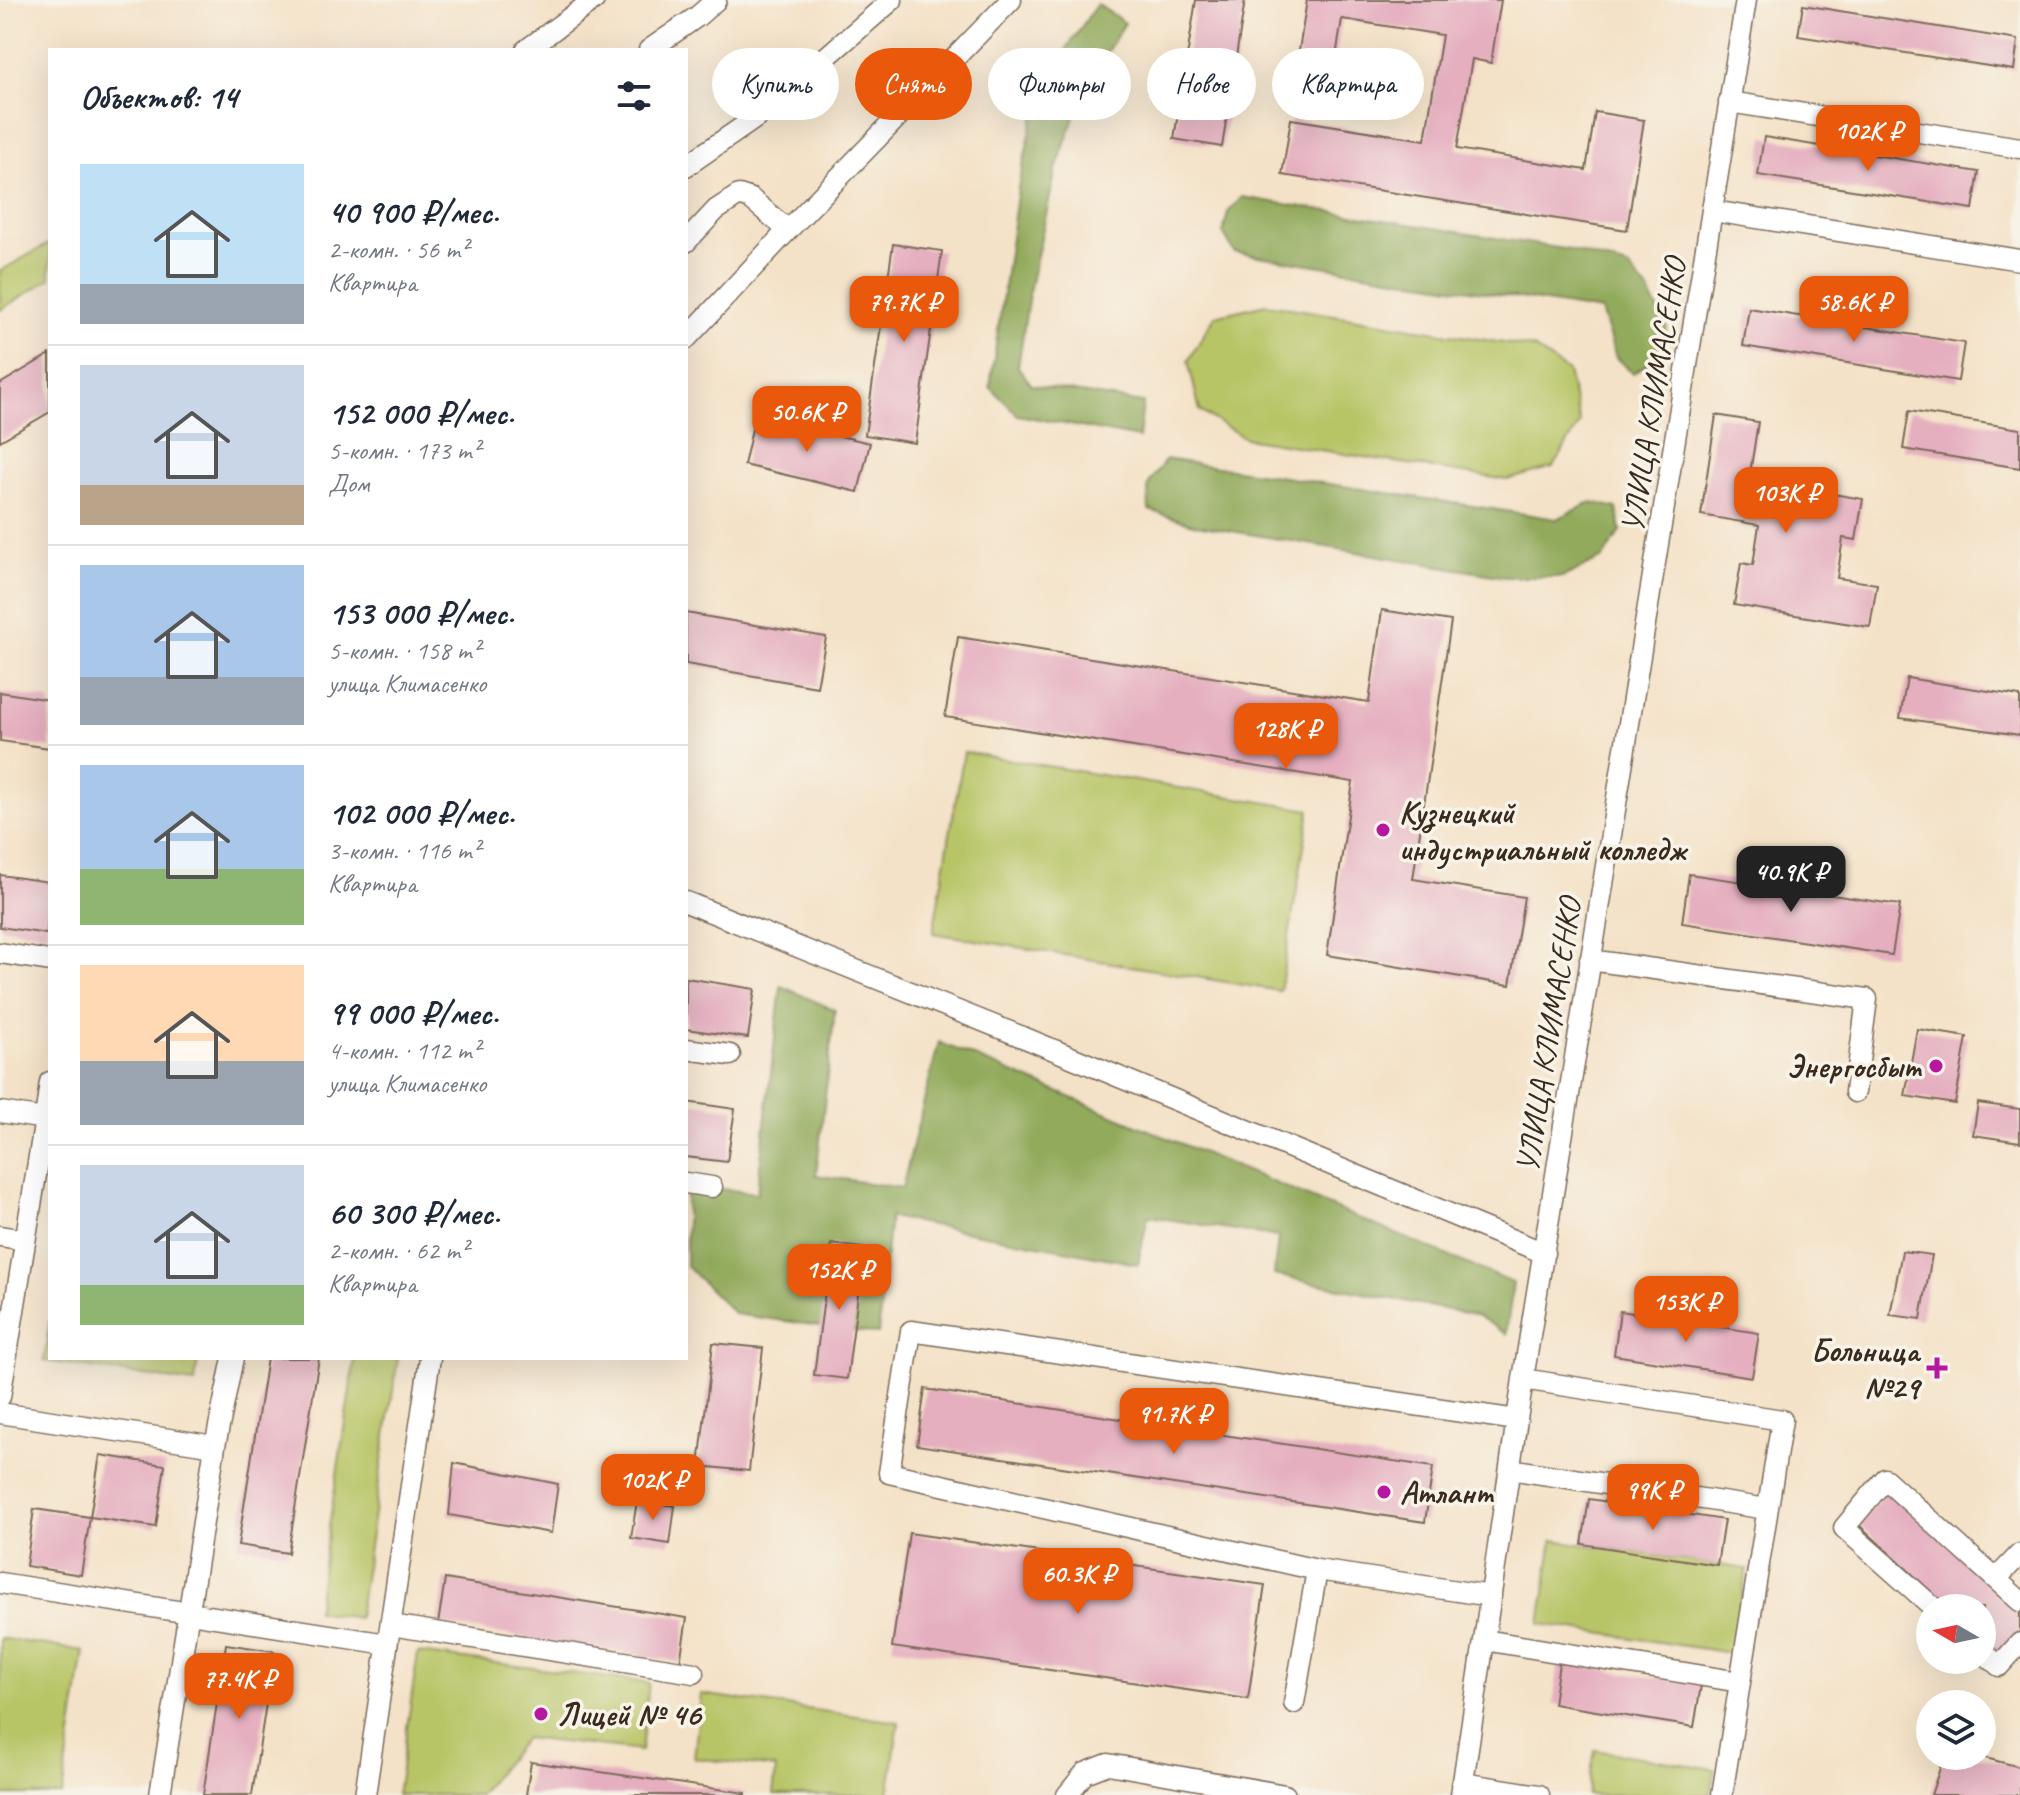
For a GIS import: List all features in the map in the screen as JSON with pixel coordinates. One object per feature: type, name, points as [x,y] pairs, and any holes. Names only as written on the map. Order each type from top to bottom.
[{"type":"street","points":[[529,48],[594,0]]},
{"type":"street","points":[[652,48],[716,0]]},
{"type":"street","points":[[688,165],[757,117],[892,0]]},
{"type":"street","points":[[688,337],[1011,0]]},
{"type":"street","name":"УЛИЦА КЛИМАСЕНКО","points":[[1462,1789],[1523,1379],[1746,0]]},
{"type":"street","points":[[1729,102],[2020,148]]},
{"type":"street","points":[[688,240],[716,210],[739,195],[751,199],[788,230]]},
{"type":"street","points":[[1713,211],[2020,260]]},
{"type":"street","points":[[688,903],[1030,1040],[1544,1253]]},
{"type":"street","points":[[0,953],[48,961]]},
{"type":"street","points":[[1590,960],[1867,999],[1855,1092]]},
{"type":"street","points":[[688,1049],[730,1055]]},
{"type":"street","points":[[0,1112],[47,1120],[0,1397]]},
{"type":"street","points":[[688,1183],[712,1187]]},
{"type":"street","points":[[0,1236],[25,1240]]},
{"type":"street","points":[[1491,1596],[1317,1570],[889,1473],[911,1331],[1517,1420]]},
{"type":"street","points":[[160,1795],[215,1446],[233,1360]]},
{"type":"street","points":[[365,1795],[430,1360]]},
{"type":"street","points":[[1523,1379],[1782,1420],[1722,1795]]},
{"type":"street","points":[[0,1413],[215,1446]]},
{"type":"street","points":[[1510,1469],[1767,1509]]},
{"type":"street","points":[[1918,1594],[1844,1528],[1885,1479],[2020,1601]]},
{"type":"street","points":[[1997,1578],[2020,1554]]},
{"type":"street","points":[[1294,1703],[1317,1570]]},
{"type":"street","points":[[0,1583],[189,1614],[389,1634],[694,1673]]},
{"type":"street","points":[[1484,1640],[1740,1682]]},
{"type":"street","points":[[1996,1663],[1999,1666],[2020,1643]]},
{"type":"street","points":[[1067,1795],[1085,1773],[1108,1764],[1285,1795]]},
{"type":"street","points":[[1462,1789],[1539,1795]]},
{"type":"green space","points":[[1097,4],[1125,23],[1109,48],[1067,48]]},
{"type":"green space","points":[[1033,120],[1073,120],[1056,170],[1030,287],[1018,367],[1032,385],[1143,403],[1139,438],[1018,415],[990,387],[1018,188]]},
{"type":"green space","points":[[1242,197],[1570,250],[1628,267],[1649,292],[1667,327],[1661,355],[1633,373],[1616,358],[1601,311],[1234,252],[1223,233],[1228,212]]},
{"type":"green space","points":[[48,244],[48,280],[0,310],[0,271]]},
{"type":"green space","points":[[1266,304],[1534,348],[1568,372],[1580,423],[1553,467],[1507,480],[1245,438],[1200,411],[1188,361],[1215,316]]},
{"type":"green space","points":[[1166,459],[1557,519],[1592,502],[1617,508],[1621,531],[1603,558],[1563,577],[1505,577],[1196,525],[1149,510],[1148,485]]},
{"type":"green space","points":[[964,752],[1310,810],[1280,991],[933,933]]},
{"type":"green space","points":[[781,986],[835,1010],[816,1175],[902,1188],[939,1042],[1513,1283],[1506,1334],[1478,1316],[1274,1275],[1278,1237],[1148,1216],[1138,1264],[890,1217],[878,1334],[735,1314],[688,1268],[688,1185],[757,1193]]},
{"type":"green space","points":[[48,1334],[48,1360],[198,1360],[195,1383],[44,1361]]},
{"type":"green space","points":[[355,1360],[398,1360],[358,1618],[316,1611]]},
{"type":"green space","points":[[1553,1540],[1747,1569],[1731,1653],[1540,1624]]},
{"type":"green space","points":[[0,1638],[84,1651],[62,1795],[0,1795]]},
{"type":"green space","points":[[418,1653],[649,1683],[641,1751],[525,1738],[479,1795],[397,1795]]},
{"type":"green space","points":[[701,1694],[899,1722],[888,1795],[773,1795],[776,1768],[694,1758]]},
{"type":"green space","points":[[1595,1750],[1715,1769],[1710,1795],[1587,1795]]},
{"type":"building","points":[[1196,0],[1245,0],[1237,48],[1188,48]]},
{"type":"building","points":[[1307,0],[1501,0],[1491,63],[1472,59],[1457,149],[1586,170],[1595,112],[1644,120],[1627,230],[1282,175],[1291,120],[1425,140],[1442,35],[1342,19],[1337,48],[1299,48]]},
{"type":"building","points":[[1803,5],[2018,40],[2014,70],[1798,36]]},
{"type":"building","points":[[1177,120],[1226,120],[1222,147],[1174,139]]},
{"type":"building","points":[[1764,137],[1979,172],[1973,209],[1758,175]]},
{"type":"building","points":[[893,244],[942,251],[915,443],[865,435]]},
{"type":"building","points":[[1749,308],[1964,343],[1958,381],[1743,346]]},
{"type":"building","points":[[48,355],[48,413],[0,441],[0,384]]},
{"type":"building","points":[[1909,411],[2020,429],[2020,468],[1903,449]]},
{"type":"building","points":[[1716,415],[1758,422],[1749,480],[1863,499],[1856,540],[1843,538],[1837,578],[1877,584],[1870,627],[1734,605],[1741,563],[1753,565],[1759,525],[1701,515]]},
{"type":"building","points":[[755,416],[870,443],[858,492],[744,465]]},
{"type":"building","name":"Кузнецкий индустриальный колледж","points":[[1382,610],[1451,621],[1413,879],[1524,897],[1510,985],[1327,955],[1353,782],[945,717],[958,637],[1369,702]]},
{"type":"building","points":[[688,613],[826,637],[817,687],[688,664]]},
{"type":"building","points":[[1907,678],[2020,696],[2020,735],[1900,718]]},
{"type":"building","points":[[0,692],[48,700],[48,748],[0,741]]},
{"type":"building","points":[[1689,874],[1900,905],[1892,955],[1682,923]]},
{"type":"building","points":[[0,875],[48,882],[47,934],[0,927]]},
{"type":"building","points":[[688,978],[755,989],[748,1038],[688,1029]]},
{"type":"building","name":"Энергосбыт","points":[[1917,1029],[1967,1037],[1955,1104],[1905,1096]]},
{"type":"building","points":[[688,1102],[735,1109],[727,1162],[688,1157]]},
{"type":"building","points":[[1978,1103],[2020,1109],[2020,1142],[1973,1135]]},
{"type":"building","points":[[831,1244],[864,1248],[847,1379],[814,1375]]},
{"type":"building","points":[[1902,1251],[1932,1255],[1921,1319],[1890,1315]]},
{"type":"building","points":[[1620,1311],[1759,1333],[1752,1377],[1614,1355]]},
{"type":"building","points":[[713,1343],[763,1348],[749,1471],[699,1466]]},
{"type":"building","points":[[267,1360],[319,1360],[288,1553],[238,1545]]},
{"type":"building","points":[[925,1389],[1433,1467],[1425,1522],[917,1445]]},
{"type":"building","points":[[100,1455],[165,1465],[156,1527],[90,1517]]},
{"type":"building","points":[[454,1463],[558,1484],[551,1533],[449,1515]]},
{"type":"building","points":[[1888,1491],[2020,1612],[2020,1634],[2000,1655],[1996,1651],[1996,1594],[1934,1594],[1858,1524]]},
{"type":"building","points":[[1589,1499],[1724,1520],[1717,1565],[1582,1544]]},
{"type":"building","points":[[637,1501],[675,1506],[670,1544],[631,1538]]},
{"type":"building","points":[[34,1509],[90,1517],[81,1575],[26,1566]]},
{"type":"building","points":[[909,1533],[1265,1585],[1248,1699],[892,1647]]},
{"type":"building","points":[[445,1579],[687,1618],[680,1662],[438,1624]]},
{"type":"building","points":[[226,1644],[274,1651],[252,1795],[203,1795]]},
{"type":"building","points":[[1559,1663],[1701,1685],[1694,1727],[1553,1704]]},
{"type":"building","points":[[1996,1761],[2020,1767],[2020,1795],[1931,1795],[1939,1770],[1996,1770]]},
{"type":"building","points":[[531,1762],[746,1793],[746,1795],[526,1795]]},
{"type":"place","name":"Кузнецкий индустриальный колледж","points":[[1383,830]]},
{"type":"place","name":"Энергосбыт","points":[[1936,1066]]},
{"type":"place","name":"Больница №29","points":[[1937,1368]]},
{"type":"place","name":"Атлант","points":[[1384,1492]]},
{"type":"place","name":"Лицей № 46","points":[[541,1714]]}]
